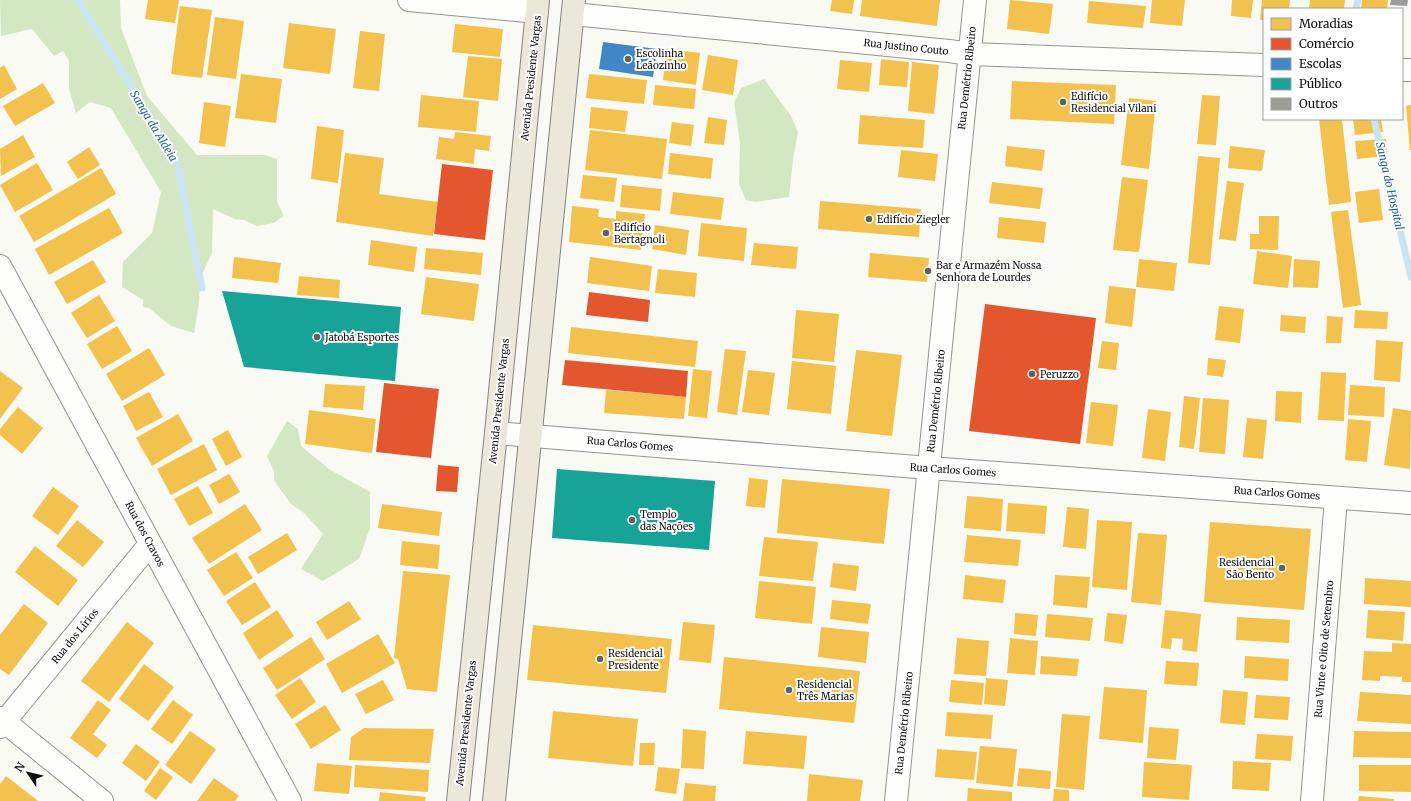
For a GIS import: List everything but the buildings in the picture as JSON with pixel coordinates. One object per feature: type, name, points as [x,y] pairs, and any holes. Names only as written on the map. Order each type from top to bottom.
[{"type":"main road","name":"Avenida Presidente Vargas","points":[[458,801],[538,6]]},
{"type":"main road","points":[[494,801],[574,7]]},
{"type":"street","points":[[409,0],[538,6]]},
{"type":"street","name":"Rua Demétrio Ribeiro","points":[[896,801],[975,0]]},
{"type":"street","name":"Rua Justino Couto","points":[[574,7],[970,54],[1263,65]]},
{"type":"street","name":"Rua dos Cravos","points":[[0,266],[290,801]]},
{"type":"street","points":[[0,299],[31,323]]},
{"type":"street","name":"Rua Carlos Gomes","points":[[496,434],[929,468],[1411,503]]},
{"type":"street","name":"Rua Vinte e Oito de Setembro","points":[[1312,801],[1336,498]]},
{"type":"street","name":"Rua dos Lírios","points":[[2,722],[150,544]]},
{"type":"street","points":[[2,722],[102,801]]},
{"type":"green space","points":[[0,0],[120,0],[121,28],[147,96],[197,155],[265,155],[277,159],[277,201],[284,216],[274,223],[257,226],[244,220],[235,219],[213,209],[212,253],[200,279],[199,303],[194,333],[171,326],[149,308],[143,307],[143,300],[122,287],[123,262],[152,233],[161,192],[111,108],[90,102],[76,113],[69,89],[69,61],[63,51],[54,56],[32,29],[1,36]]},
{"type":"green space","points":[[764,79],[791,116],[798,132],[793,159],[789,197],[756,202],[746,200],[739,184],[740,143],[734,102],[741,88]]},
{"type":"green space","points":[[287,421],[298,429],[301,446],[329,469],[370,492],[370,528],[359,559],[323,581],[301,569],[323,534],[304,513],[291,504],[274,481],[274,471],[267,456]]},
{"type":"waterway","name":"Sanga da Aldeia","points":[[78,0],[177,161],[202,288]]},
{"type":"waterway","name":"Sanga do Hospital","points":[[1356,8],[1358,0]]},
{"type":"waterway","name":"Sanga do Hospital","points":[[1374,120],[1411,277]]},
{"type":"place","name":"Escolinha Leãozinho","points":[[628,59]]},
{"type":"place","name":"Edifício Residencial Vilani","points":[[1063,102]]},
{"type":"place","name":"Edifício Ziegler","points":[[869,219]]},
{"type":"place","name":"Edifício Bertagnoli","points":[[606,233]]},
{"type":"place","name":"Bar e Armazém Nossa Senhora de Lourdes","points":[[928,271]]},
{"type":"place","name":"Jatobá Esportes","points":[[317,337]]},
{"type":"place","name":"Peruzzo","points":[[1032,374]]},
{"type":"place","name":"Templo das Nações","points":[[632,520]]},
{"type":"place","name":"Residencial São Bento","points":[[1282,568]]},
{"type":"place","name":"Residencial Presidente","points":[[600,659]]},
{"type":"place","name":"Residencial Três Marias","points":[[789,690]]}]
